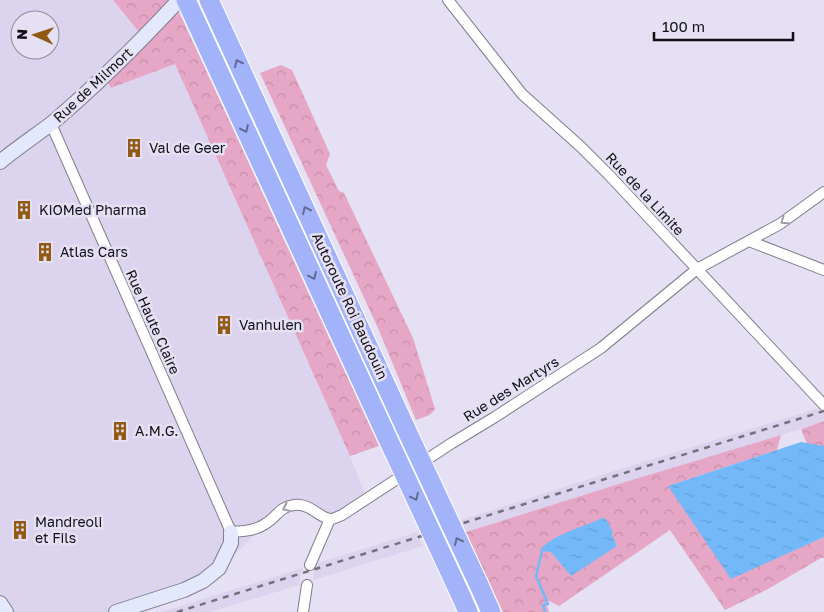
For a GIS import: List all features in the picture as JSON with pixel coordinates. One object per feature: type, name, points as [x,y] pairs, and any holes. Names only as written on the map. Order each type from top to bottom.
[{"type":"highway","name":"Autoroute Roi Baudouin","points":[[186,0],[465,604]]},
{"type":"highway","name":"Autoroute Roi Baudouin","points":[[211,4],[491,612]]},
{"type":"street","name":"Rue de Milmort","points":[[0,162],[51,124],[124,57],[178,0]]},
{"type":"street","name":"Rue de la Limite","points":[[448,0],[522,94],[609,174],[824,405]]},
{"type":"street","name":"Rue Haute Claire","points":[[51,124],[231,532]]},
{"type":"street","name":"Rue des Martyrs","points":[[330,519],[342,515],[601,348],[697,269],[780,224],[824,192]]},
{"type":"street","points":[[749,241],[824,270]]},
{"type":"street","points":[[116,612],[184,590],[203,581],[219,568],[231,543],[231,532],[247,531],[265,524],[287,506],[297,504],[308,506],[330,519],[310,565]]},
{"type":"street","points":[[303,612],[307,585]]},
{"type":"street","points":[[0,603],[6,612]]},
{"type":"shaded area","points":[[0,0],[113,0],[141,34],[103,73],[111,88],[175,63],[350,456],[366,496],[330,519],[308,506],[279,511],[224,565],[203,581],[114,612],[0,612]]},
{"type":"shaded area","points":[[819,408],[824,414],[824,421],[781,435],[466,532],[461,520],[617,470]]},
{"type":"shaded area","points":[[417,532],[423,546],[313,580],[315,564]]},
{"type":"shaded area","points":[[303,568],[299,585],[210,612],[161,612]]},
{"type":"green space","points":[[113,0],[174,0],[139,32]]},
{"type":"green space","points":[[179,12],[379,446],[350,456],[175,64],[111,88],[107,81]]},
{"type":"green space","points":[[281,65],[292,70],[330,154],[326,165],[339,191],[344,193],[413,338],[435,409],[424,417],[416,420],[378,328],[260,73]]},
{"type":"green space","points":[[824,421],[824,446],[807,444],[801,429]]},
{"type":"green space","points":[[781,435],[777,450],[668,486],[801,547],[824,537],[824,558],[725,610],[670,530],[559,606],[545,599],[549,612],[503,612],[466,532],[622,483]]},
{"type":"water","points":[[801,442],[824,446],[824,537],[731,579],[668,486]]},
{"type":"water","points":[[602,518],[606,519],[613,532],[612,535],[617,546],[571,576],[551,552],[540,550],[561,535]]},
{"type":"waterway","points":[[542,551],[536,576],[548,604],[543,605],[545,612]]},
{"type":"railway","points":[[177,612],[824,411]]},
{"type":"place","name":"Val de Geer","points":[[134,148]]},
{"type":"place","name":"KiOMed Pharma","points":[[24,210]]},
{"type":"place","name":"Atlas Cars","points":[[45,252]]},
{"type":"place","name":"Vanhulen","points":[[224,325]]},
{"type":"place","name":"A.M.G.","points":[[120,431]]},
{"type":"place","name":"Mandreoli et Fils","points":[[20,530]]}]
